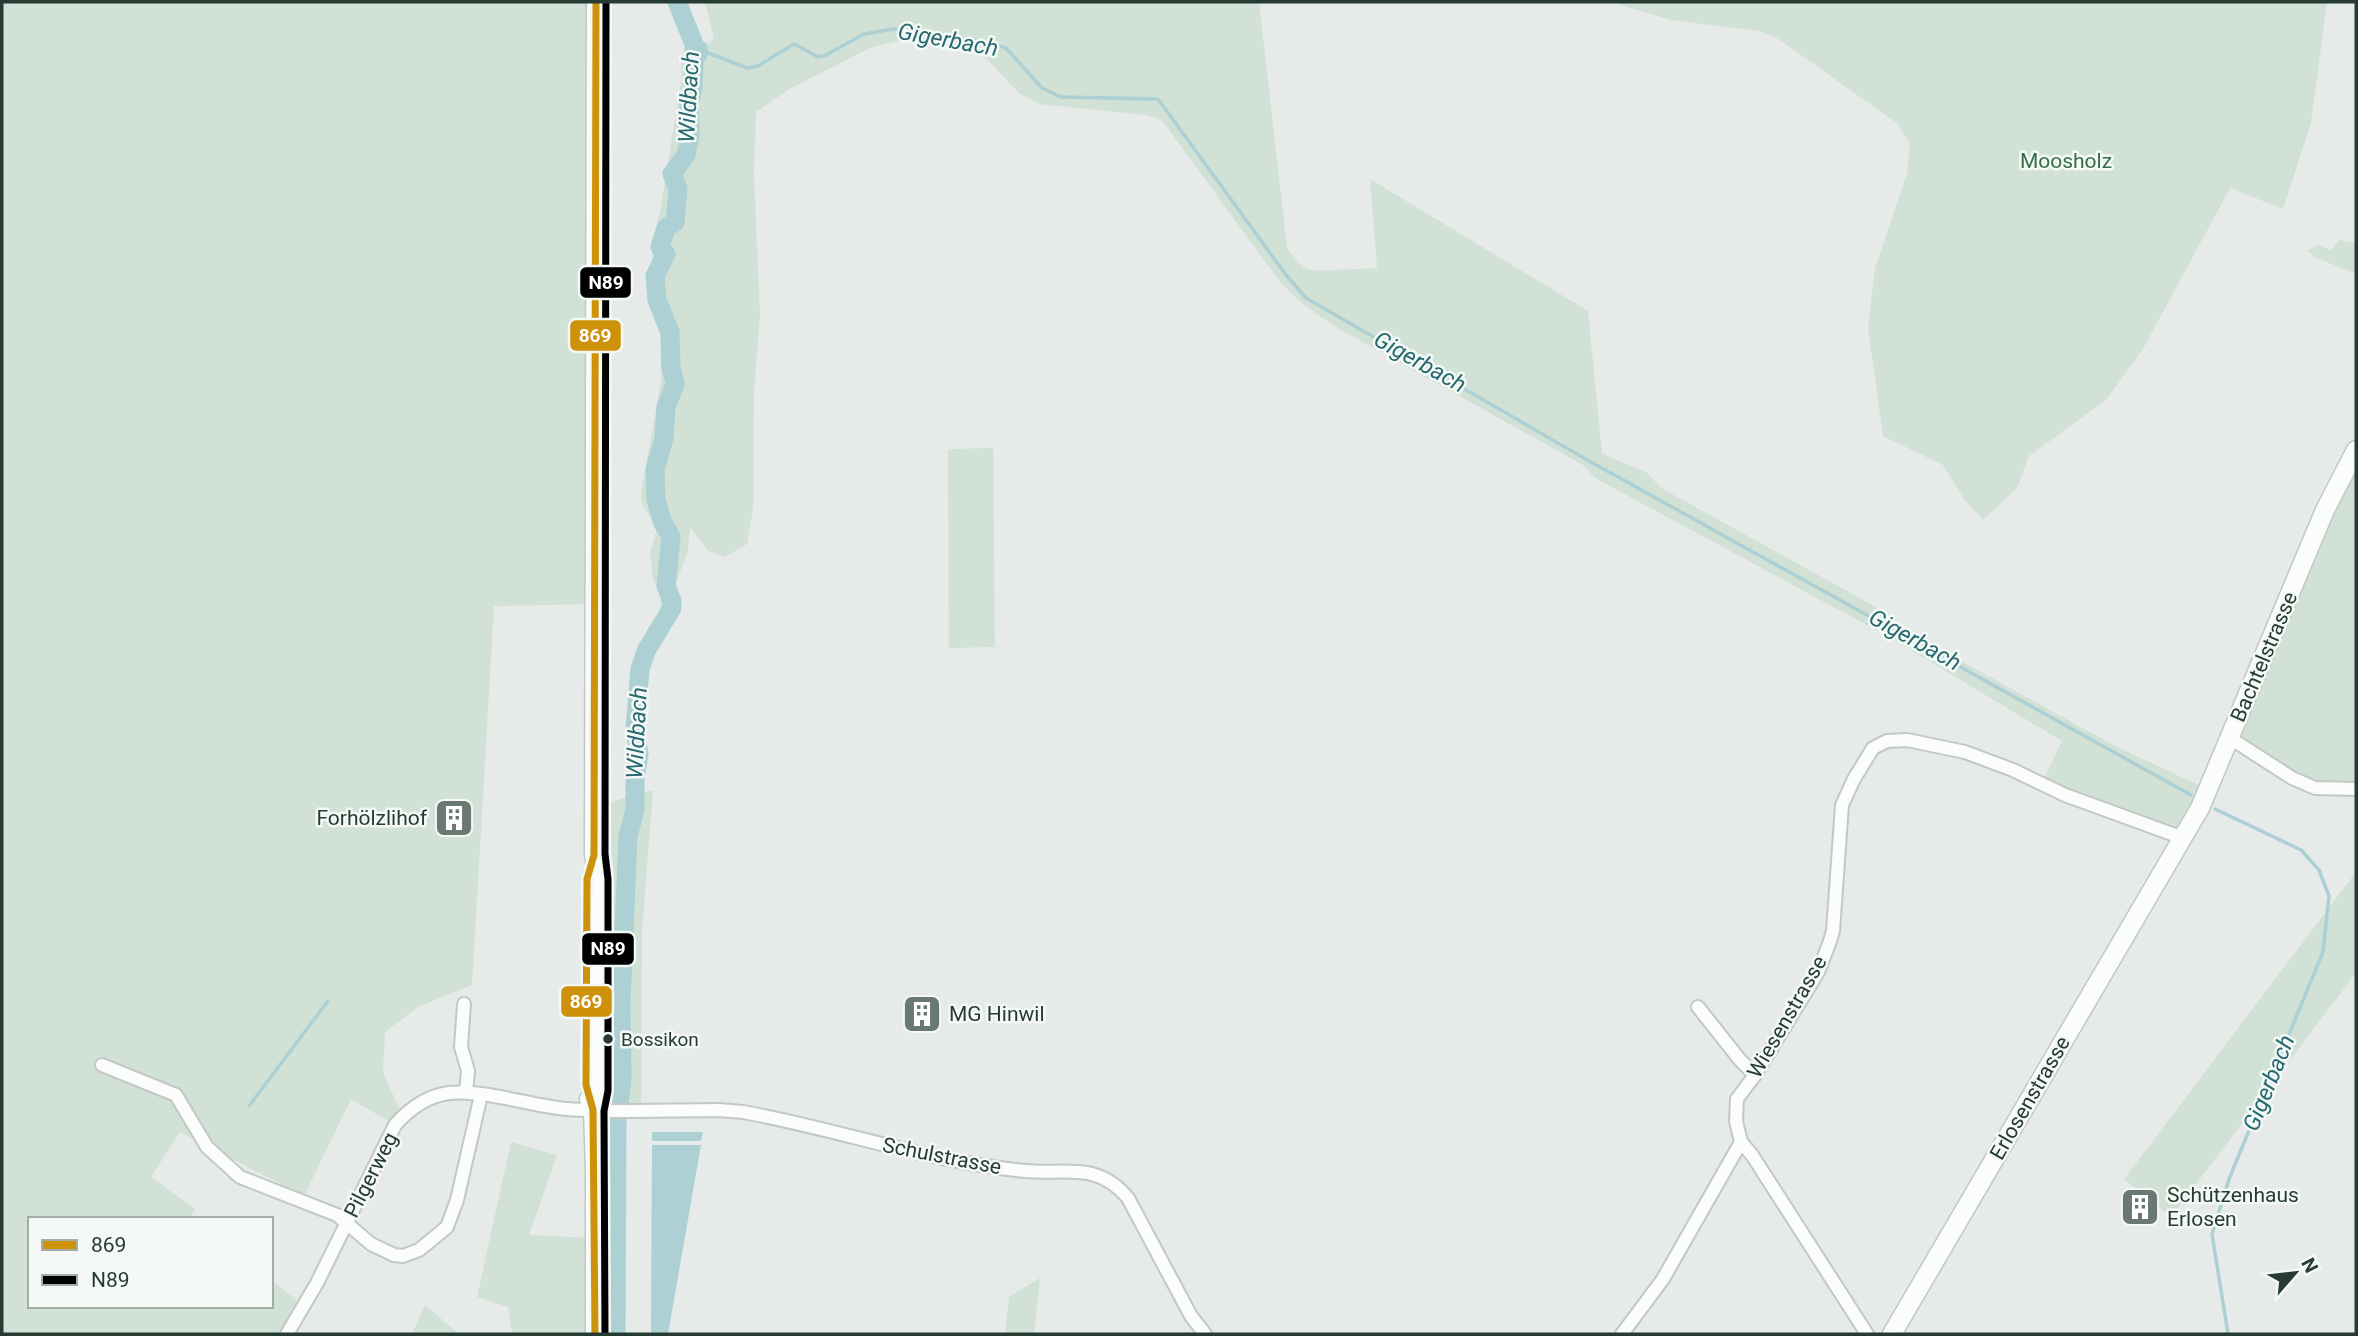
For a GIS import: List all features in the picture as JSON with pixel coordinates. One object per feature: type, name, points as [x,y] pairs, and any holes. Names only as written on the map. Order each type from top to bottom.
[{"type":"main road","points":[[595,1334],[609,1110],[588,1097],[586,1085],[587,879],[594,855],[596,2]]},
{"type":"main road","name":"Bachtelstrasse","points":[[2168,862],[2209,790],[2325,510],[2356,450]]},
{"type":"main road","name":"Erlosenstrasse","points":[[1892,1334],[2168,862]]},
{"type":"street","points":[[2230,738],[2292,778],[2315,788],[2356,789]]},
{"type":"street","name":"Wiesenstrasse","points":[[1741,1142],[1736,1121],[1737,1099],[1755,1075],[1818,972],[1829,944],[1833,931],[1842,805],[1873,748],[1887,741],[1907,740],[1965,751],[2065,795],[2183,838]]},
{"type":"street","points":[[464,1003],[461,1047],[468,1071],[466,1092]]},
{"type":"street","points":[[1698,1006],[1755,1075]]},
{"type":"street","points":[[103,1065],[176,1095],[207,1147],[240,1177],[337,1215],[371,1244],[394,1255],[403,1256],[419,1250],[447,1227],[457,1200],[481,1095]]},
{"type":"street","name":"Pilgerweg","points":[[286,1334],[305,1307],[389,1136],[404,1115],[420,1103],[439,1095],[466,1092],[566,1109],[609,1110]]},
{"type":"street","name":"Schulstrasse","points":[[609,1110],[743,1112],[982,1166],[1029,1171],[1088,1172],[1103,1177],[1117,1185],[1128,1198],[1191,1315],[1205,1334]]},
{"type":"street","points":[[1622,1334],[1663,1279],[1741,1142],[1867,1334]]},
{"type":"green space","points":[[2,2],[596,2],[595,604],[494,606],[472,985],[418,1007],[385,1032],[383,1072],[401,1113],[395,1125],[351,1099],[304,1196],[180,1132],[151,1177],[195,1209],[190,1217],[28,1217],[28,1308],[273,1308],[273,1282],[305,1307],[287,1334],[2,1334]]},
{"type":"green space","points":[[705,2],[1259,2],[1287,248],[1302,267],[1315,271],[1377,268],[1370,179],[1588,311],[1602,454],[1646,472],[1661,488],[1874,606],[1892,623],[2115,746],[2209,790],[2183,838],[2042,783],[2062,741],[1891,638],[1595,478],[1583,465],[1334,326],[1303,304],[1280,282],[1160,119],[1146,115],[1039,104],[1019,93],[986,58],[972,49],[897,41],[870,48],[791,88],[756,112],[754,174],[760,315],[754,393],[753,509],[747,544],[725,557],[708,551],[690,527],[688,551],[674,588],[678,602],[649,664],[643,712],[646,756],[641,793],[653,790],[642,931],[641,1110],[605,1110],[609,803],[626,797],[630,770],[633,668],[646,635],[660,610],[661,599],[653,579],[650,552],[657,529],[642,504],[641,493],[661,382],[660,335],[650,308],[653,239],[660,212],[682,77],[681,56],[691,52],[695,66],[705,61],[709,52],[707,44],[714,39]]},
{"type":"green space","name":"Moosholz","points":[[1610,2],[2327,2],[2311,123],[2283,209],[2230,188],[2143,349],[2106,400],[2029,456],[2017,488],[1983,520],[1964,499],[1943,465],[1883,436],[1868,327],[1875,268],[1907,174],[1910,144],[1898,124],[1780,40],[1759,31],[1671,20]]},
{"type":"green space","points":[[2339,240],[2356,243],[2356,274],[2307,251],[2318,245],[2331,250]]},
{"type":"green space","points":[[993,448],[995,647],[949,648],[948,449]]},
{"type":"green space","points":[[2356,450],[2356,789],[2315,788],[2230,738]]},
{"type":"green space","points":[[2356,872],[2356,973],[2171,1217],[2124,1179]]},
{"type":"green space","points":[[511,1142],[557,1155],[529,1235],[596,1238],[594,1334],[512,1334],[508,1307],[477,1297]]},
{"type":"green space","points":[[1040,1278],[1034,1334],[1005,1334],[1009,1297]]},
{"type":"green space","points":[[425,1305],[459,1334],[412,1334]]},
{"type":"water","points":[[700,39],[707,44],[709,54],[705,61],[694,66],[688,44]]},
{"type":"water","points":[[652,1132],[703,1132],[701,1141],[652,1141]]},
{"type":"water","points":[[652,1145],[701,1145],[668,1334],[651,1334]]},
{"type":"waterway","name":"Wildbach","points":[[616,1334],[617,1119],[622,1078],[621,1002],[628,836],[635,810],[635,778],[639,754],[635,729],[640,669],[646,651],[672,608],[666,586],[671,537],[662,521],[656,499],[655,469],[664,438],[666,407],[675,384],[671,366],[670,332],[657,300],[655,276],[666,254],[660,247],[666,228],[675,222],[678,189],[672,174],[686,155],[690,135],[689,103],[693,89],[694,44],[677,2]]},
{"type":"waterway","name":"Gigerbach","points":[[706,52],[747,68],[758,66],[794,44],[818,57],[864,34],[893,29],[986,42],[1006,48],[1042,88],[1061,97],[1158,99],[1286,275],[1306,298],[1591,462],[2191,795]]},
{"type":"waterway","name":"Gigerbach","points":[[2215,809],[2301,850],[2319,870],[2329,896],[2323,952],[2229,1179],[2212,1234],[2228,1334]]},
{"type":"waterway","points":[[249,1106],[328,1001]]},
{"type":"transit line","name":"869","points":[[595,1334],[593,1110],[586,1085],[587,879],[594,855],[596,2]]},
{"type":"transit line","name":"N89","points":[[605,1334],[604,1111],[608,1091],[608,879],[605,854],[606,2]]},
{"type":"place","name":"Forhölzlihof","points":[[454,818]]},
{"type":"place","name":"MG Hinwil","points":[[922,1014]]},
{"type":"place","name":"Bossikon","points":[[608,1039]]},
{"type":"place","name":"Schützenhaus Erlosen","points":[[2140,1207]]}]
